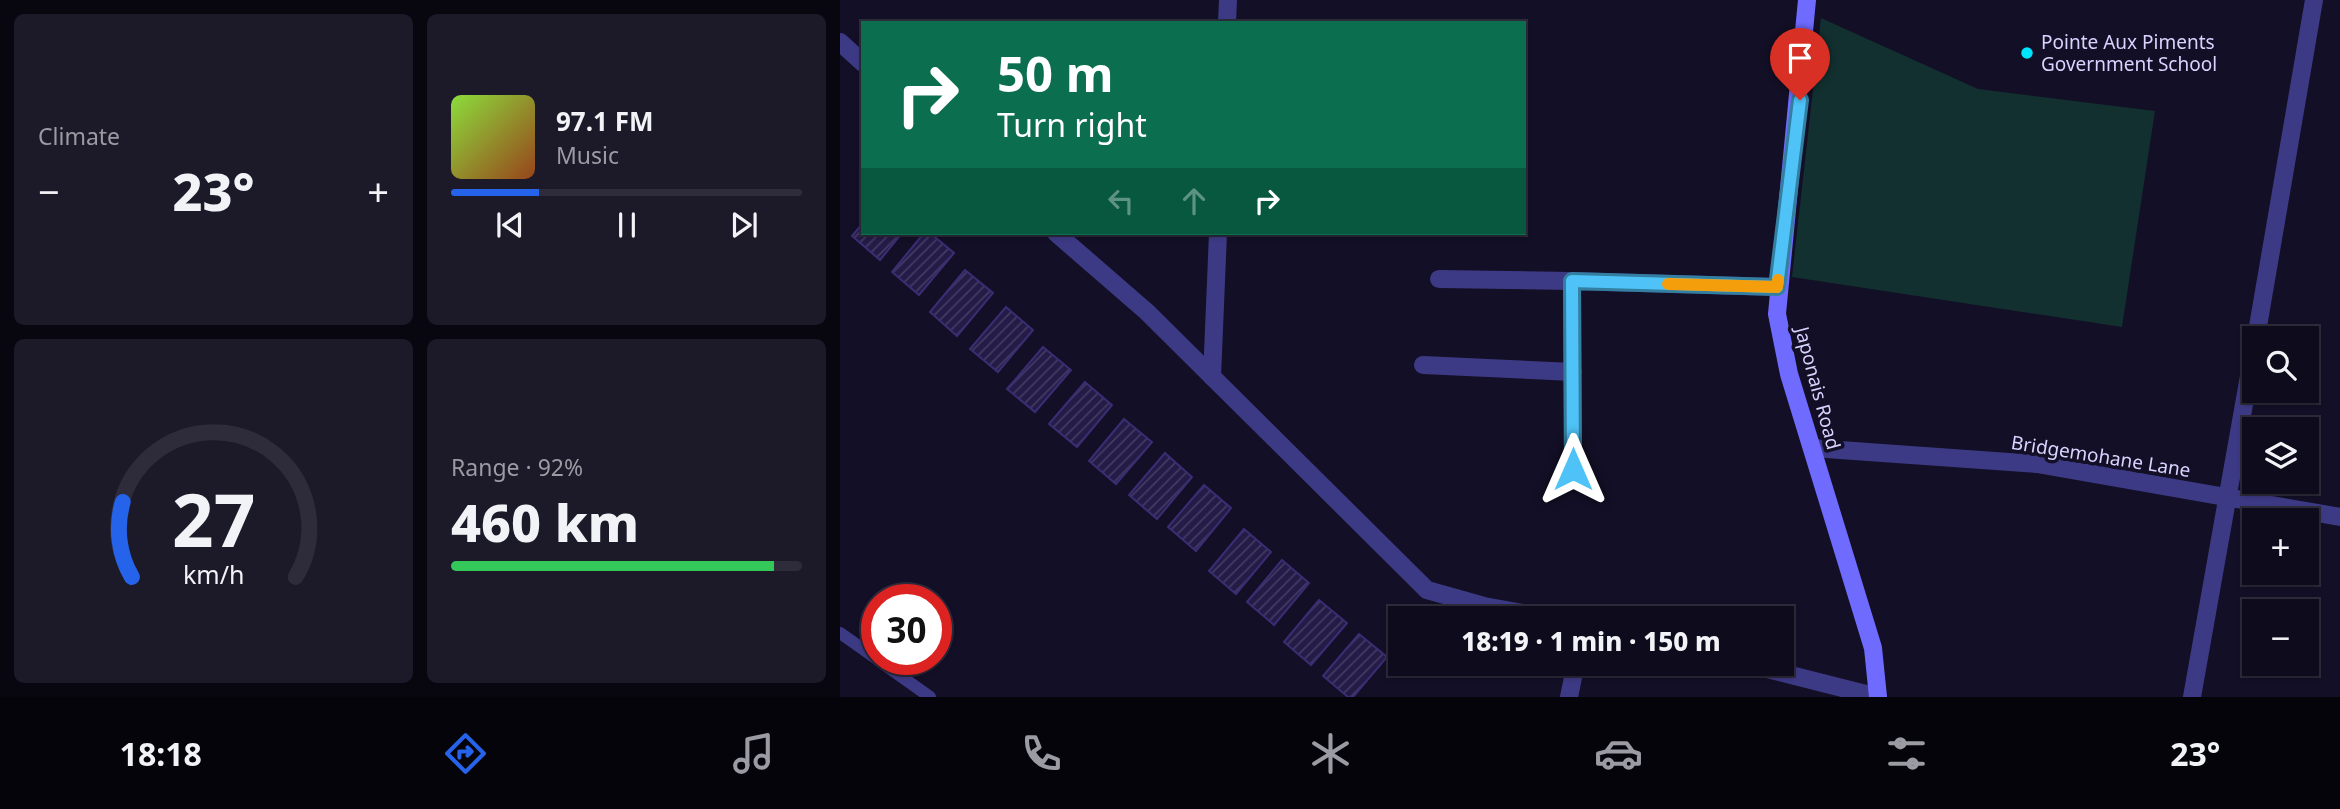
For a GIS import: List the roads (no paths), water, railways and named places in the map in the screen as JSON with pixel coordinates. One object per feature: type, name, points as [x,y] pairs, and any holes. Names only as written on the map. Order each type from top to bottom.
[{"type":"main road","name":"Japonais Road","points":[[1807,0],[1800,100],[1776,314],[1789,374],[1873,648],[1878,697]]},
{"type":"street","points":[[1227,21],[1228,0]]},
{"type":"street","points":[[2258,326],[2314,0]]},
{"type":"street","points":[[840,43],[861,61]]},
{"type":"street","points":[[1058,235],[1147,312],[1427,590],[1481,606]]},
{"type":"street","points":[[1212,377],[1218,235]]},
{"type":"street","points":[[1440,278],[1777,287]]},
{"type":"street","points":[[1572,281],[1573,469]]},
{"type":"street","points":[[1423,365],[1573,372]]},
{"type":"street","points":[[2192,697],[2244,403]]},
{"type":"street","name":"Bridgemohane Lane","points":[[1812,448],[2038,464],[2340,517]]},
{"type":"street","points":[[1569,697],[1573,676]]},
{"type":"street","points":[[1794,676],[1878,697]]},
{"type":"lane","points":[[840,633],[861,648]]},
{"type":"lane","points":[[899,675],[930,697]]},
{"type":"place","name":"Pointe Aux Piments Government School","points":[[2027,53]]}]
